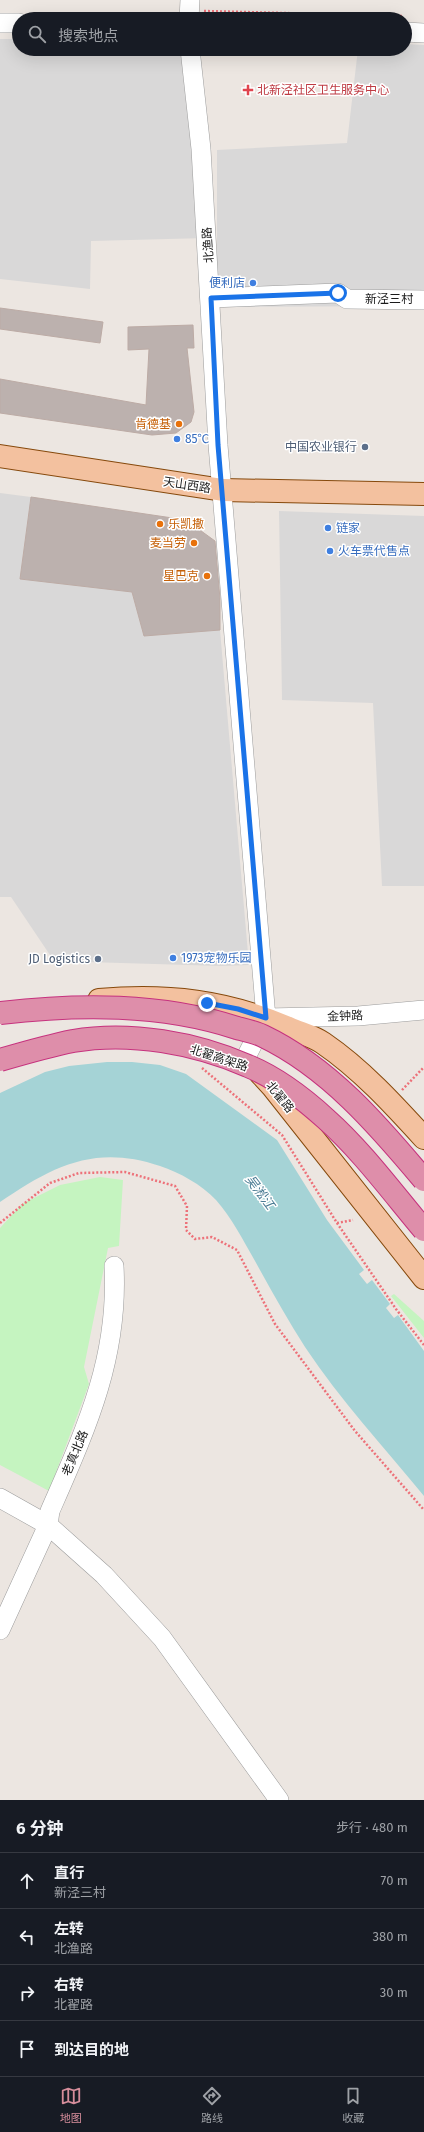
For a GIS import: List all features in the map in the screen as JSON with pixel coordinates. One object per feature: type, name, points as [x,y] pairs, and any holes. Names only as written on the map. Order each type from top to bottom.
[{"type":"highway","points":[[0,1013],[33,1009],[131,1008],[176,1013],[219,1022],[262,1036],[312,1066],[349,1097],[394,1144],[424,1180]]},
{"type":"highway","name":"北翟高架路","points":[[0,1060],[74,1041],[134,1038],[169,1043],[212,1053],[249,1066],[289,1089],[326,1119],[368,1163],[424,1230]]},
{"type":"main road","name":"天山西路","points":[[0,456],[223,490],[424,494]]},
{"type":"main road","points":[[0,1018],[84,1001],[137,997],[193,1000],[238,1009],[266,1018],[321,1042],[342,1056],[391,1101],[424,1138]]},
{"type":"main road","name":"北翟路","points":[[0,1049],[79,1033],[165,1034],[196,1038],[245,1059],[272,1086],[424,1278]]},
{"type":"street","points":[[0,23],[12,23]]},
{"type":"street","points":[[412,27],[424,33]]},
{"type":"street","name":"北渔路","points":[[191,56],[201,149],[211,298],[218,445],[223,490],[266,1018]]},
{"type":"street","name":"新泾三村","points":[[211,298],[338,293],[347,299],[424,300]]},
{"type":"street","name":"金钟路","points":[[266,1018],[358,1016],[424,1010]]},
{"type":"street","points":[[245,1059],[266,1018]]},
{"type":"street","name":"老真北路","points":[[0,1630],[48,1525],[50,1511],[88,1422],[103,1375],[114,1315],[114,1266]]},
{"type":"street","points":[[0,1498],[48,1525],[104,1575],[162,1638],[279,1800]]},
{"type":"path","points":[[189,10],[220,12]]},
{"type":"path","points":[[199,1066],[282,1135],[337,1222],[396,1309],[424,1345]]},
{"type":"path","points":[[391,1101],[424,1067]]},
{"type":"path","points":[[0,1223],[50,1183],[79,1173],[125,1172],[175,1186],[187,1206],[186,1230],[195,1239],[212,1237],[237,1250],[275,1324],[355,1431],[424,1510]]},
{"type":"path","points":[[337,1222],[353,1220]]},
{"type":"shaded area","points":[[0,39],[12,39],[12,56],[192,56],[207,238],[91,241],[90,289],[0,279]]},
{"type":"shaded area","points":[[412,44],[424,45],[424,306],[221,307],[217,286],[217,150],[347,143],[357,56],[412,56]]},
{"type":"shaded area","points":[[0,493],[31,497],[20,579],[132,592],[144,636],[220,630],[249,965],[222,966],[54,961],[11,897],[0,897]]},
{"type":"shaded area","points":[[279,511],[424,516],[424,886],[382,886],[373,703],[282,700]]},
{"type":"green space","points":[[100,1177],[123,1180],[119,1246],[108,1248],[84,1367],[89,1384],[49,1491],[0,1465],[0,1228],[22,1204],[60,1185]]},
{"type":"green space","points":[[394,1294],[424,1321],[424,1338],[391,1296]]},
{"type":"water","name":"吴淞江","points":[[107,1062],[132,1062],[160,1065],[186,1074],[277,1140],[327,1220],[364,1270],[359,1274],[367,1284],[372,1280],[390,1304],[386,1308],[394,1318],[398,1315],[424,1351],[424,1496],[347,1405],[319,1367],[292,1326],[242,1237],[222,1207],[210,1194],[197,1184],[168,1169],[137,1160],[115,1157],[95,1158],[76,1162],[57,1169],[19,1189],[0,1202],[0,1093],[45,1072],[69,1066]]},
{"type":"building","points":[[0,308],[103,322],[100,343],[0,329]]},
{"type":"building","points":[[193,325],[194,348],[187,348],[194,412],[191,422],[176,433],[152,435],[0,413],[0,379],[146,405],[149,349],[128,350],[128,327]]},
{"type":"building","points":[[31,497],[186,520],[215,541],[220,599],[220,630],[144,636],[132,592],[20,579]]},
{"type":"place","name":"北新泾社区卫生服务中心","points":[[248,90]]},
{"type":"place","name":"便利店","points":[[253,283]]},
{"type":"place","name":"肯德基","points":[[179,424]]},
{"type":"place","name":"85℃","points":[[177,439]]},
{"type":"place","name":"中国农业银行","points":[[365,447]]},
{"type":"place","name":"乐凯撒","points":[[160,524]]},
{"type":"place","name":"链家","points":[[328,528]]},
{"type":"place","name":"麦当劳","points":[[194,543]]},
{"type":"place","name":"火车票代售点","points":[[330,551]]},
{"type":"place","name":"星巴克","points":[[207,576]]},
{"type":"place","name":"1973宠物乐园","points":[[173,958]]},
{"type":"place","name":"JD Logistics","points":[[98,959]]},
{"type":"route","points":[[207,1003],[238,1009],[266,1018],[223,490],[218,445],[211,298],[338,293]]}]
